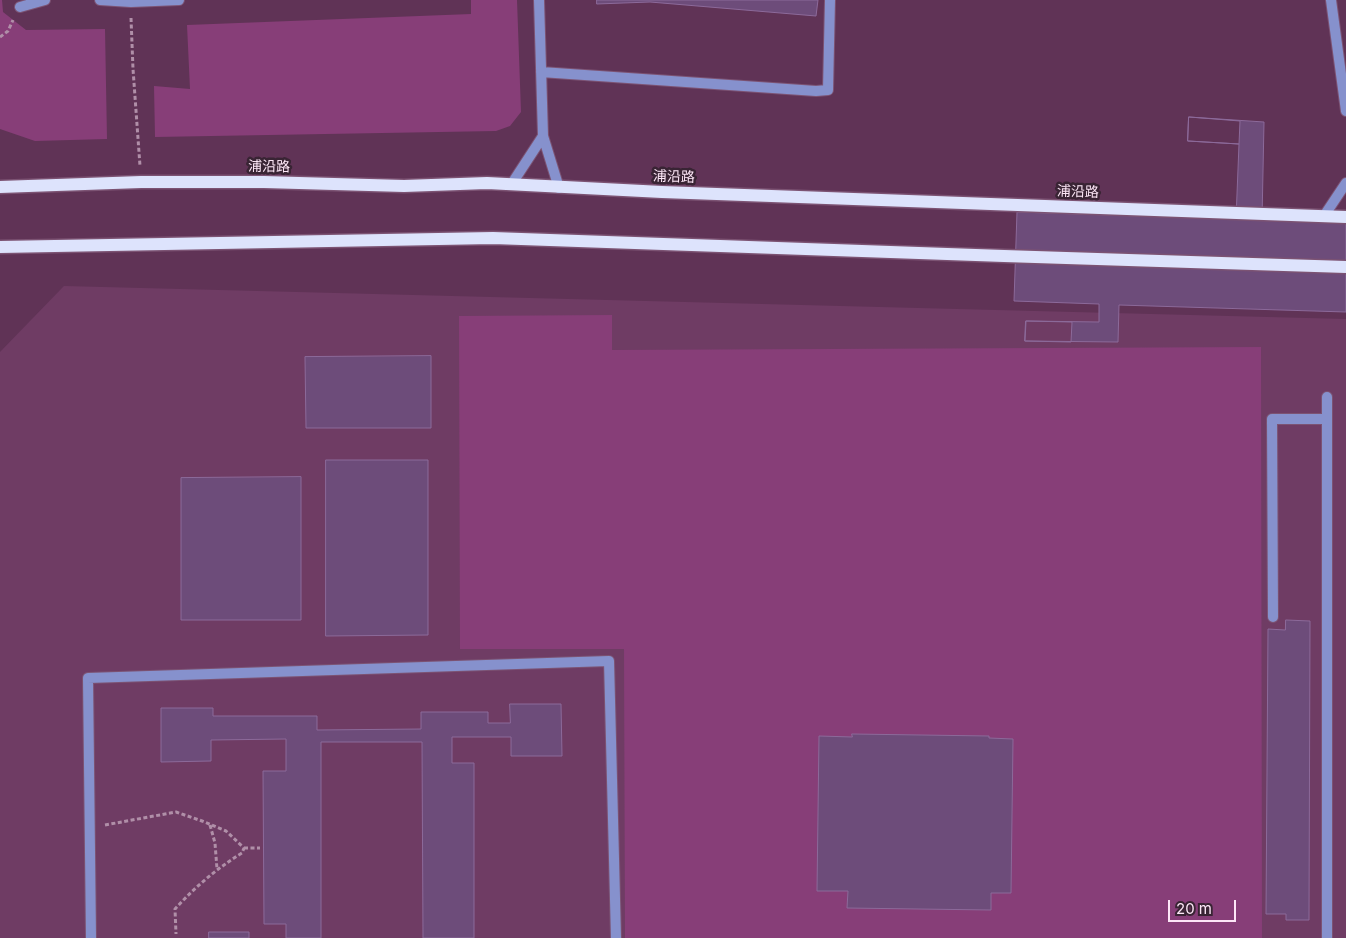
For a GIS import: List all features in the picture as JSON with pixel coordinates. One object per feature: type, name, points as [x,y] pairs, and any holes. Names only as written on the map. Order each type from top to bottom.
[{"type":"main road","name":"浦沿路","points":[[0,187],[141,182],[264,182],[404,186],[487,183],[560,188],[1346,217]]},
{"type":"main road","points":[[0,247],[493,238],[1346,267]]},
{"type":"street","points":[[20,7],[45,0]]},
{"type":"street","points":[[100,0],[131,2],[179,0]]},
{"type":"street","points":[[539,0],[543,136],[560,188]]},
{"type":"street","points":[[541,72],[816,91],[828,90],[830,0]]},
{"type":"street","points":[[1331,0],[1344,80],[1346,111]]},
{"type":"street","points":[[510,184],[543,136]]},
{"type":"street","points":[[1324,216],[1346,184]]},
{"type":"street","points":[[1327,397],[1327,938]]},
{"type":"street","points":[[1272,617],[1272,419],[1327,419]]},
{"type":"street","points":[[91,938],[88,678],[609,661],[616,938]]},
{"type":"path","points":[[131,2],[133,70],[141,182]]},
{"type":"path","points":[[0,37],[8,31],[20,7]]},
{"type":"path","points":[[90,827],[117,824],[176,812],[226,831],[244,848]]},
{"type":"path","points":[[210,824],[215,843],[217,869]]},
{"type":"path","points":[[244,848],[260,848]]},
{"type":"path","points":[[176,934],[175,909],[192,890],[217,869],[242,853],[244,848]]},
{"type":"shaded area","points":[[0,0],[2,0],[3,12],[26,30],[105,29],[107,139],[35,141],[0,129]]},
{"type":"shaded area","points":[[471,0],[517,0],[521,112],[510,126],[496,131],[155,137],[154,86],[190,89],[187,25],[471,14]]},
{"type":"shaded area","points":[[64,286],[1346,319],[1346,938],[0,938],[0,352]]},
{"type":"shaded area","points":[[612,315],[612,350],[1261,347],[1262,938],[625,938],[624,649],[460,649],[459,316]]},
{"type":"building","points":[[597,0],[818,0],[816,16],[650,2],[597,4]]},
{"type":"building","points":[[1189,117],[1264,122],[1262,220],[1346,223],[1346,312],[1119,305],[1118,342],[1025,341],[1026,321],[1099,322],[1099,304],[1014,301],[1017,212],[1236,219],[1239,144],[1188,141]]},
{"type":"building","points":[[1189,117],[1240,121],[1239,144],[1188,141]]},
{"type":"building","points":[[1026,321],[1072,322],[1071,342],[1025,341]]},
{"type":"building","points":[[431,356],[431,428],[306,428],[305,357]]},
{"type":"building","points":[[326,460],[428,460],[428,635],[326,636]]},
{"type":"building","points":[[301,477],[301,620],[181,620],[181,478]]},
{"type":"building","points":[[1286,620],[1310,621],[1309,920],[1286,920],[1286,914],[1266,914],[1268,629],[1285,630]]},
{"type":"building","points":[[510,704],[561,704],[562,756],[511,756],[511,737],[452,737],[452,763],[474,763],[474,938],[423,938],[422,742],[321,742],[321,938],[286,938],[286,924],[264,924],[263,771],[286,771],[286,739],[211,740],[211,761],[161,762],[161,708],[213,708],[213,716],[317,716],[317,730],[421,729],[421,712],[488,712],[488,723],[510,723]]},
{"type":"building","points":[[852,734],[989,736],[989,738],[1013,739],[1011,893],[991,893],[991,910],[847,908],[848,891],[817,891],[819,736],[852,737]]},
{"type":"building","points":[[209,932],[249,932],[249,938],[209,938]]}]
